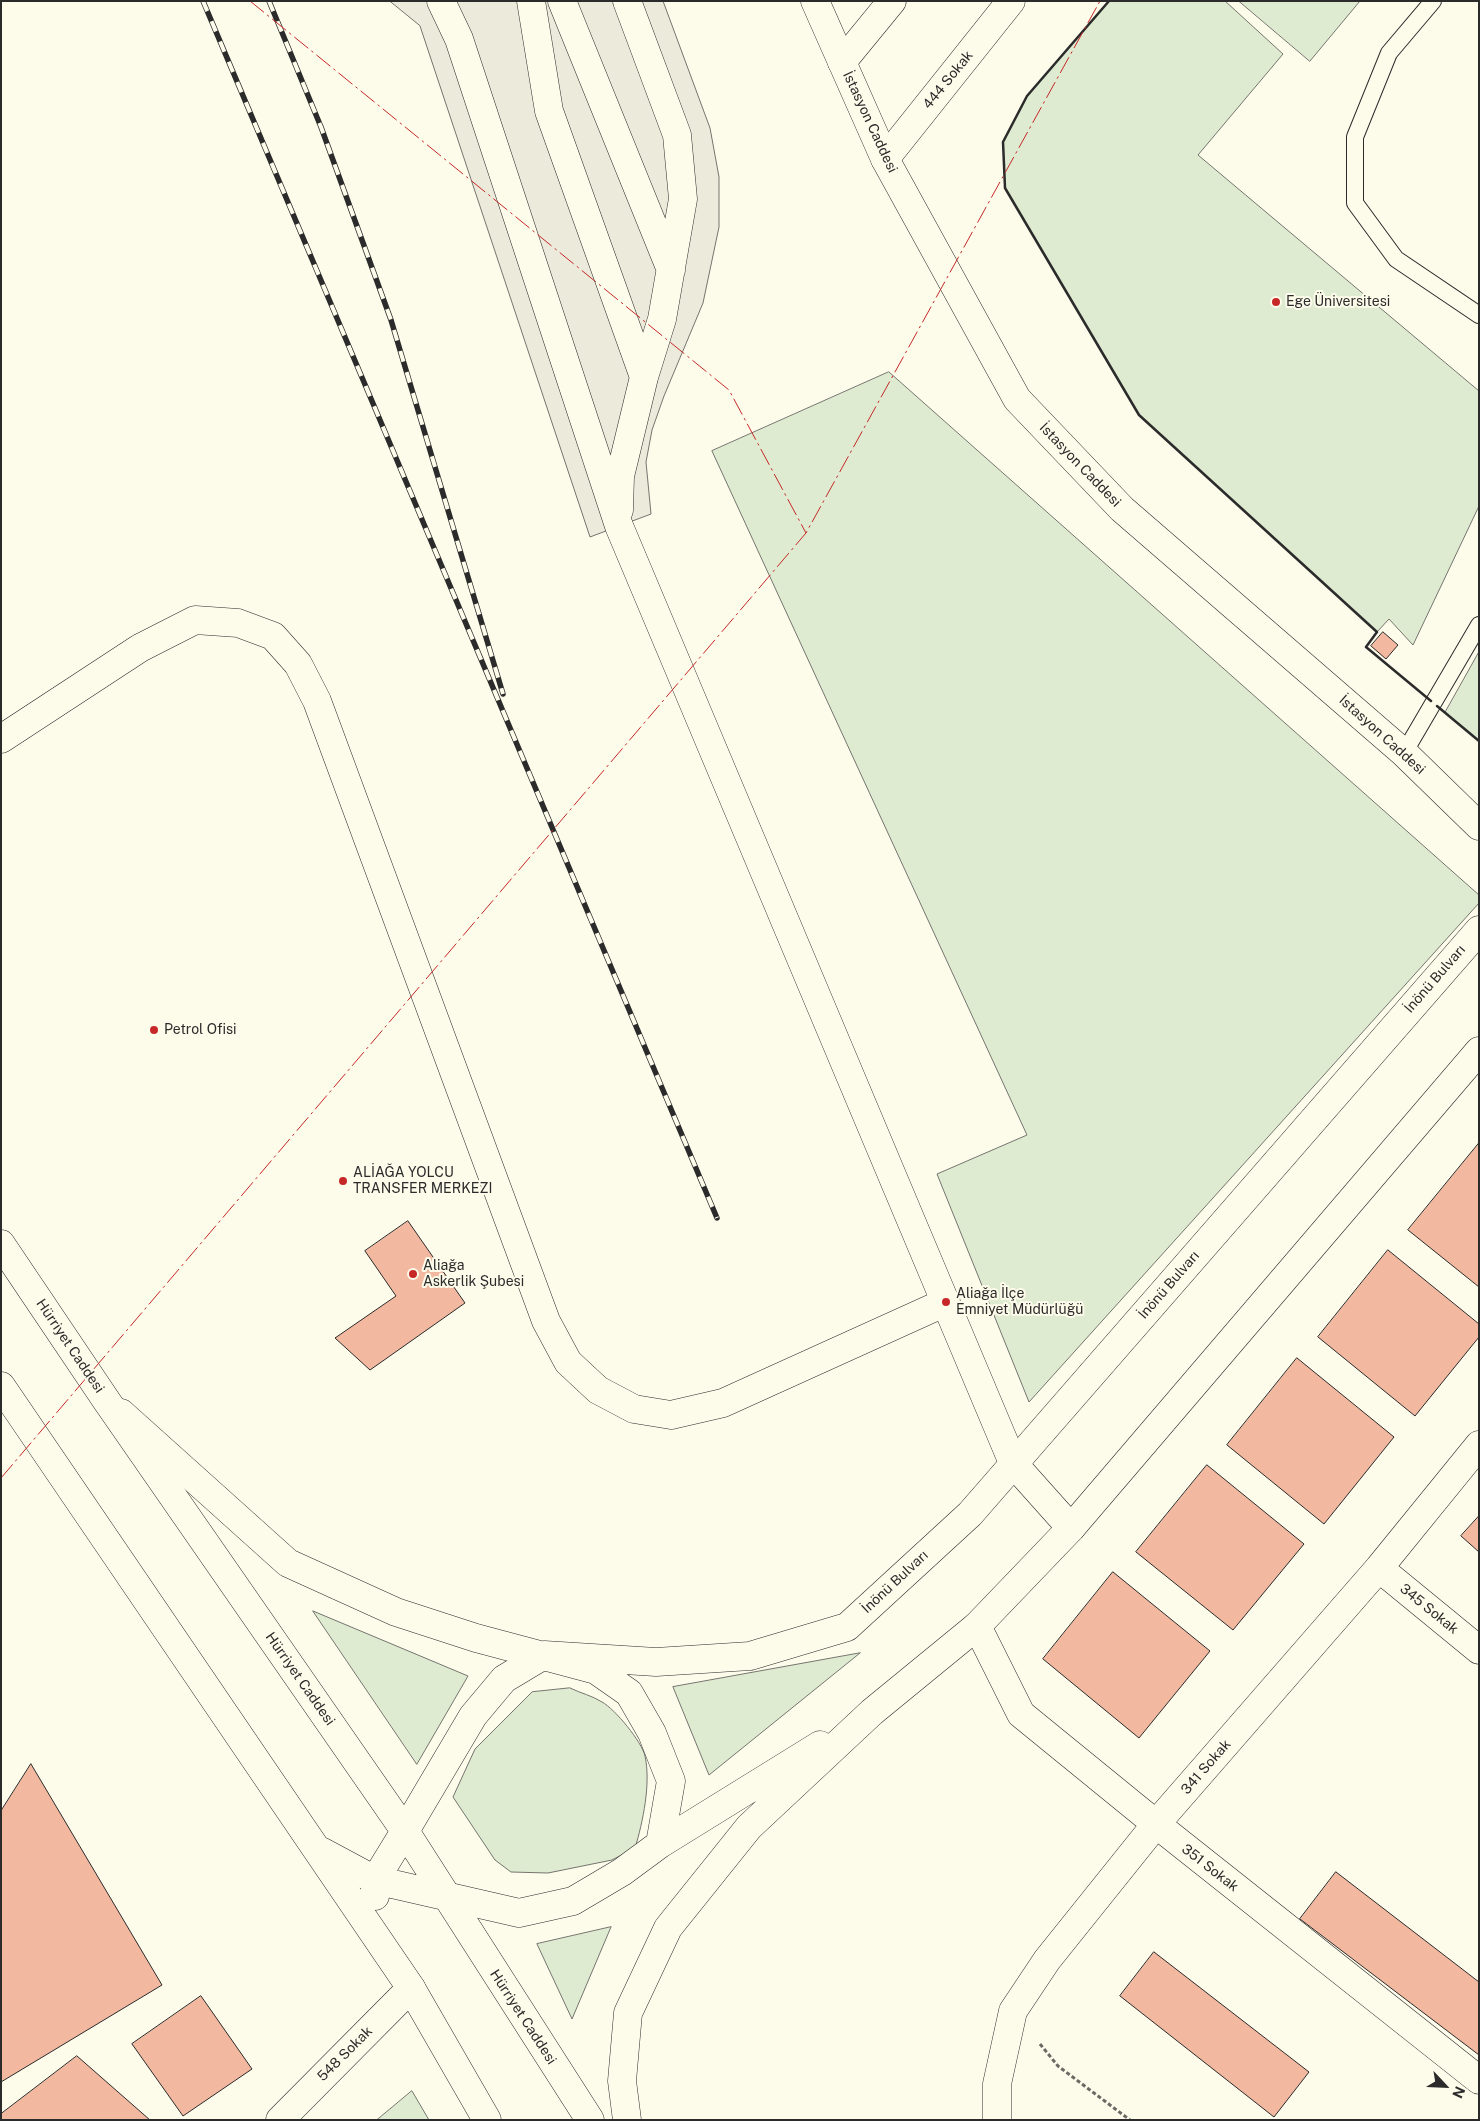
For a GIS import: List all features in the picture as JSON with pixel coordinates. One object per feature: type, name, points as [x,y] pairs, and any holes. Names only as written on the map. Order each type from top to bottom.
[{"type":"main road","points":[[440,1],[459,39],[619,526],[1013,1463],[1071,1528]]},
{"type":"main road","points":[[455,1],[459,39]]},
{"type":"main road","points":[[531,1],[549,111],[644,377]]},
{"type":"main road","points":[[562,1],[671,270]]},
{"type":"main road","points":[[619,526],[620,476],[644,377],[662,319],[683,199],[676,135],[628,1]]},
{"type":"main road","name":"İstasyon Caddesi","points":[[815,1],[886,158],[1017,399],[1122,509],[1404,753],[1479,826]]},
{"type":"main road","points":[[842,62],[892,1]]},
{"type":"main road","name":"444 Sokak","points":[[886,158],[1011,1]]},
{"type":"main road","points":[[1,739],[140,648],[195,620],[238,623],[273,636],[298,664],[318,701],[546,1321],[568,1362],[598,1390],[634,1409],[671,1415],[723,1404],[946,1302]]},
{"type":"main road","name":"İnönü Bulvarı","points":[[544,1655],[656,1662],[750,1656],[847,1627],[970,1514],[1479,930]]},
{"type":"main road","points":[[627,2120],[622,2081],[628,2013],[668,1928],[749,1827],[872,1712],[977,1626],[1071,1528],[1479,1052]]},
{"type":"main road","name":"Hürriyet Caddesi","points":[[1,1244],[106,1400],[405,1831],[590,2120]]},
{"type":"main road","points":[[1,1386],[374,1932],[411,1988],[488,2120]]},
{"type":"main road","points":[[106,1400],[288,1563],[396,1612],[476,1638],[596,1670],[629,1693],[652,1733],[671,1781],[660,1844]]},
{"type":"main road","name":"341 Sokak","points":[[997,2120],[997,2084],[1013,2011],[1047,1960],[1156,1824],[1379,1568],[1479,1445]]},
{"type":"main road","name":"345 Sokak","points":[[1379,1568],[1479,1650]]},
{"type":"main road","name":"351 Sokak","points":[[977,1626],[1021,1714],[1156,1824],[1479,2080]]},
{"type":"main road","points":[[374,1932],[375,1880],[473,1716],[504,1679],[544,1655]]},
{"type":"main road","points":[[316,1848],[375,1880],[520,1913],[573,1901],[622,1872],[660,1844],[872,1712]]},
{"type":"main road","name":"548 Sokak","points":[[280,2120],[411,1988]]},
{"type":"lane","points":[[1433,1],[1389,53],[1355,137],[1355,203],[1396,259],[1479,315]]},
{"type":"lane","points":[[1404,753],[1479,625]]},
{"type":"path","points":[[1013,2011],[1058,2066],[1130,2120]]},
{"type":"green space","name":"Ege Üniversitesi","points":[[1109,1],[1225,1],[1283,54],[1198,155],[1479,391],[1479,506],[1413,645],[1389,619],[1377,632],[1139,415],[1005,188],[1003,142],[1027,96]]},
{"type":"green space","points":[[1239,1],[1360,1],[1310,61]]},
{"type":"green space","points":[[889,372],[1479,895],[1479,903],[1029,1402],[937,1174],[1027,1135],[712,451]]},
{"type":"green space","points":[[1479,652],[1479,741],[1445,713]]},
{"type":"green space","points":[[313,1611],[468,1676],[417,1764]]},
{"type":"green space","points":[[860,1653],[709,1775],[673,1687]]},
{"type":"green space","points":[[570,1688],[595,1698],[614,1711],[643,1750],[647,1767],[647,1790],[635,1848],[612,1860],[548,1873],[511,1872],[495,1860],[453,1797],[475,1749],[532,1692]]},
{"type":"green space","points":[[611,1927],[572,2019],[537,1944]]},
{"type":"green space","points":[[412,2091],[429,2120],[377,2120]]},
{"type":"shaded area","points":[[390,1],[663,1],[710,128],[719,177],[719,227],[703,303],[664,396],[652,430],[646,462],[651,514],[590,537],[420,26]]},
{"type":"building","points":[[1383,632],[1398,645],[1386,659],[1371,646]]},
{"type":"building","points":[[1479,1143],[1479,1287],[1408,1230]]},
{"type":"building","name":"Aliağa Askerlik Şubesi","points":[[408,1221],[465,1303],[370,1370],[335,1338],[396,1296],[365,1251]]},
{"type":"building","points":[[1388,1250],[1479,1324],[1479,1337],[1415,1416],[1318,1337]]},
{"type":"building","points":[[1297,1358],[1394,1437],[1324,1524],[1227,1445]]},
{"type":"building","points":[[1207,1465],[1304,1544],[1233,1630],[1136,1552]]},
{"type":"building","points":[[1479,1516],[1479,1552],[1461,1536]]},
{"type":"building","points":[[1113,1572],[1210,1651],[1139,1738],[1043,1659]]},
{"type":"building","points":[[31,1764],[162,1985],[1,2082],[1,1811]]},
{"type":"building","points":[[1336,1872],[1479,1982],[1479,2055],[1300,1919]]},
{"type":"building","points":[[1154,1952],[1309,2072],[1274,2117],[1120,1996]]},
{"type":"building","points":[[201,1996],[252,2069],[183,2116],[132,2044]]},
{"type":"building","points":[[77,2056],[150,2120],[1,2120],[1,2114]]},
{"type":"railway","points":[[203,1],[717,1218]]},
{"type":"railway","points":[[269,1],[321,127],[391,320],[503,694]]},
{"type":"wall","points":[[1109,1],[1027,96],[1003,142],[1005,188],[1139,415],[1377,632],[1366,647],[1431,701]]},
{"type":"wall","points":[[1437,706],[1479,741]]},
{"type":"power","points":[[250,1],[729,390],[806,533]]},
{"type":"power","points":[[1,1478],[806,533],[1100,1]]},
{"type":"place","name":"Ege Üniversitesi","points":[[1276,302]]},
{"type":"place","name":"Petrol Ofisi","points":[[154,1030]]},
{"type":"place","name":"ALİAĞA YOLCU TRANSFER MERKEZI","points":[[343,1181]]},
{"type":"place","name":"Aliağa Askerlik Şubesi","points":[[413,1274]]},
{"type":"place","name":"Aliağa İlçe Emniyet Müdürlüğü","points":[[946,1302]]}]
